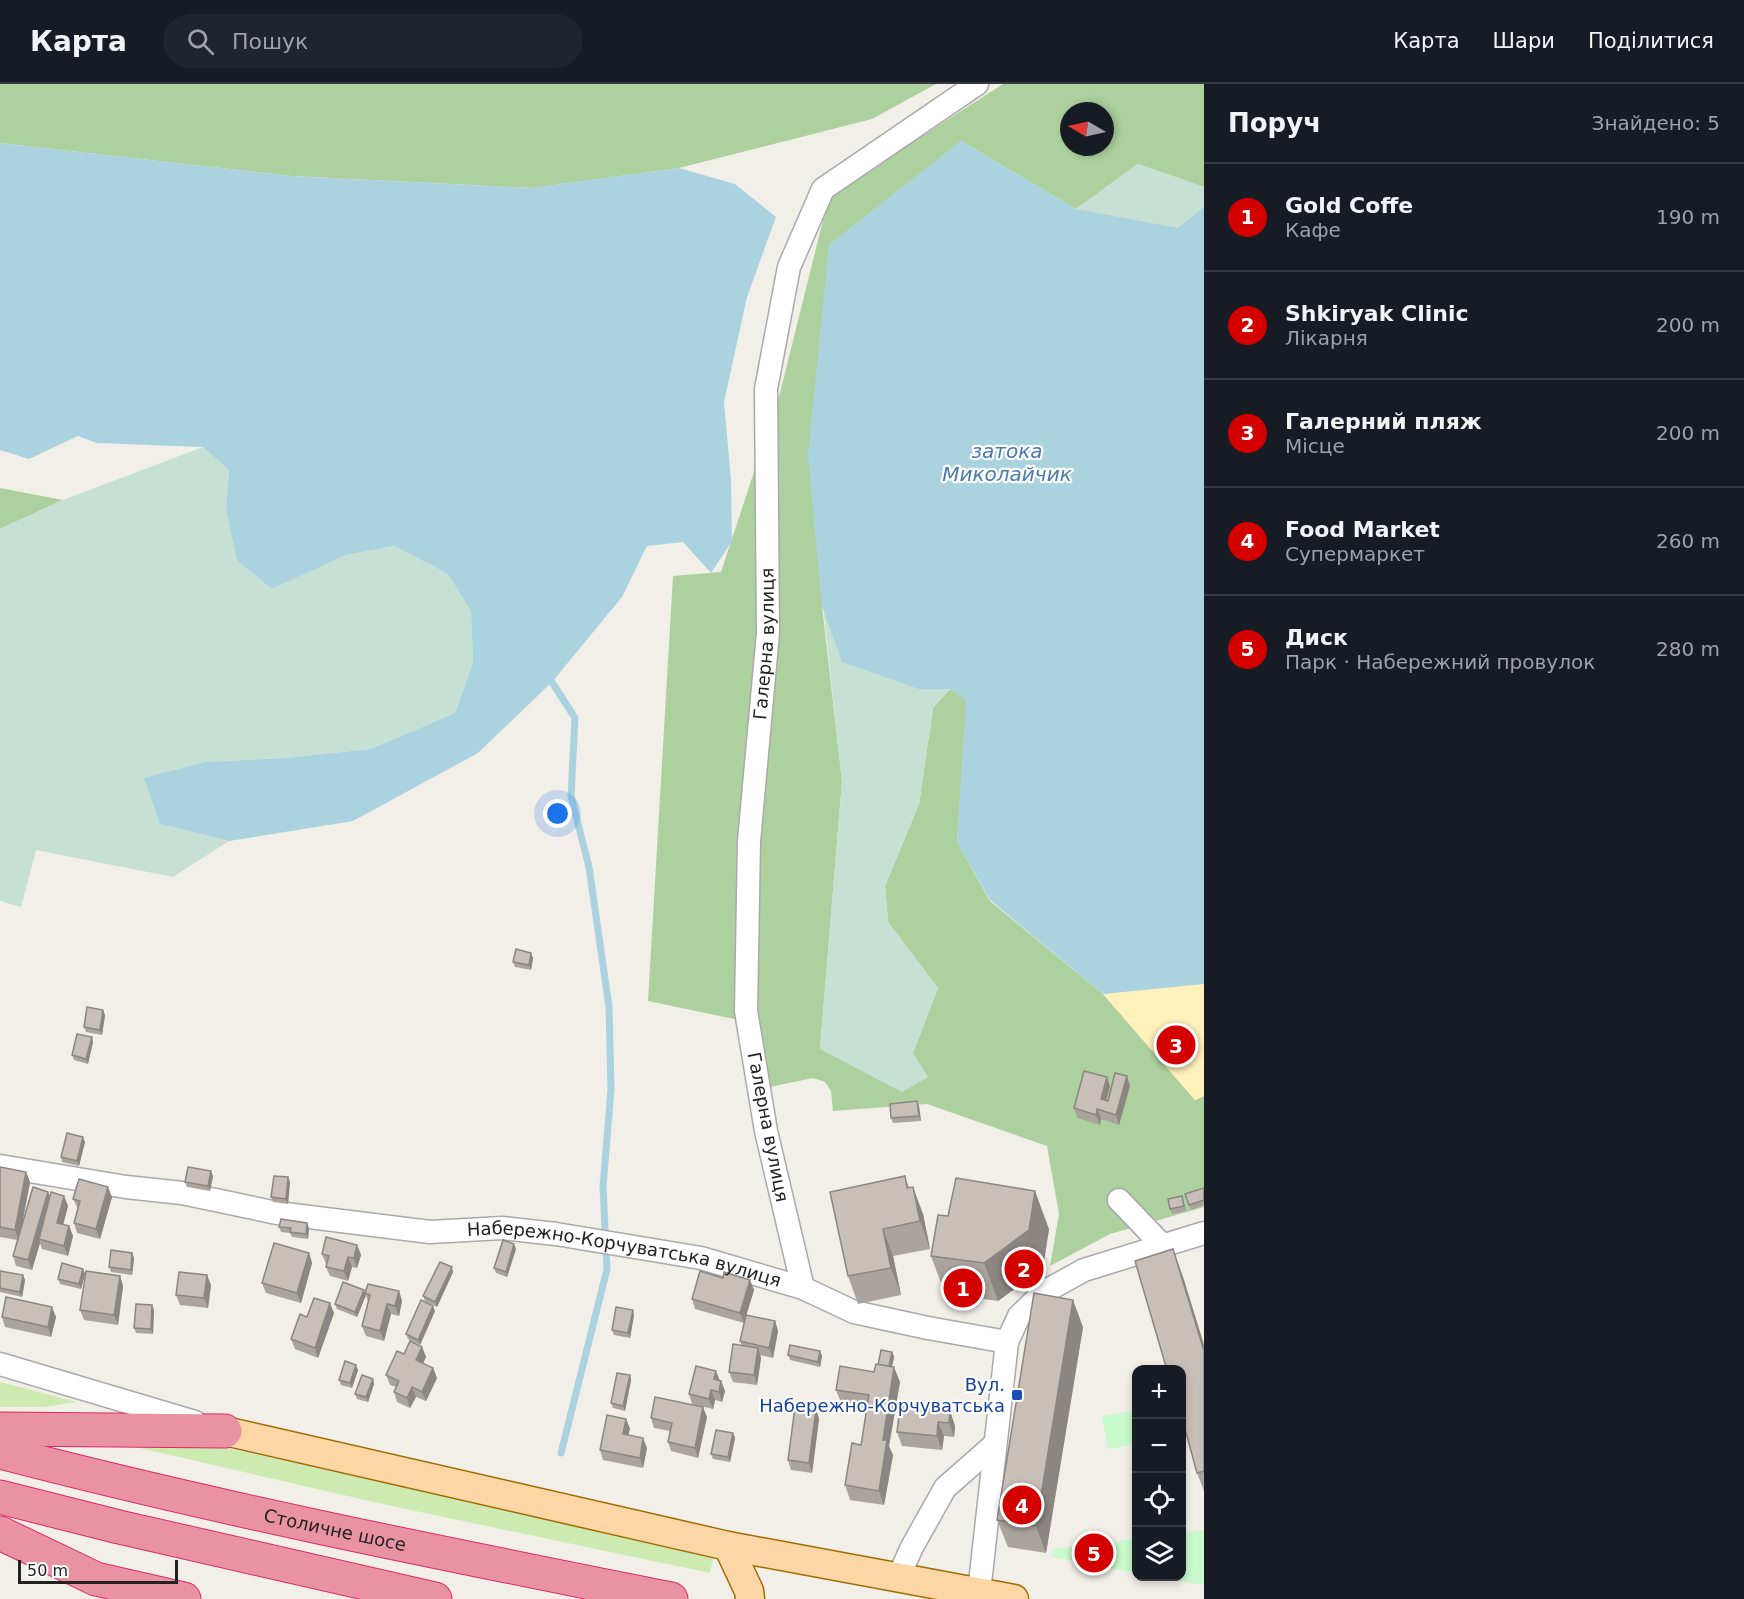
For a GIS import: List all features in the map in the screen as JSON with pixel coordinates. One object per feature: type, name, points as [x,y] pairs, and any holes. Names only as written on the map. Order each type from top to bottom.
[{"type":"highway","points":[[0,1429],[225,1431]]},
{"type":"highway","name":"Столичне шосе","points":[[0,1452],[129,1485],[336,1531],[671,1599]]},
{"type":"highway","points":[[0,1497],[118,1527],[435,1599]]},
{"type":"highway","points":[[0,1533],[96,1579],[184,1599]]},
{"type":"main road","points":[[225,1431],[728,1546],[893,1588],[979,1593],[1014,1599]]},
{"type":"main road","points":[[728,1546],[749,1591],[750,1599]]},
{"type":"street","name":"Галерна вулиця","points":[[803,1288],[765,1131],[746,1011],[749,842],[768,633],[766,389],[789,267],[823,189],[977,84]]},
{"type":"street","name":"Набережно-Корчуватська вулиця","points":[[0,1166],[126,1187],[182,1193],[277,1213],[430,1232],[502,1228],[702,1258],[803,1288],[854,1312],[1007,1342]]},
{"type":"street","points":[[1119,1200],[1162,1245]]},
{"type":"street","points":[[979,1593],[1007,1342],[1019,1316],[1044,1292],[1084,1270],[1204,1233]]},
{"type":"street","points":[[0,1364],[225,1431]]},
{"type":"street","points":[[893,1588],[912,1547],[945,1488],[995,1444]]},
{"type":"green space","points":[[0,84],[936,84],[872,119],[679,168],[532,188],[291,176],[0,143]]},
{"type":"green space","points":[[1003,84],[1204,84],[1204,187],[1138,164],[1076,209],[961,141],[822,606],[842,781],[820,1049],[913,1053],[938,988],[888,922],[885,886],[919,804],[933,708],[950,689],[967,700],[957,842],[990,901],[1103,994],[1195,1100],[1204,1096],[1204,1207],[1110,1234],[1050,1266],[1059,1214],[1047,1146],[927,1104],[833,1111],[831,1091],[825,1082],[813,1078],[770,1087],[758,1024],[648,1001],[673,576],[721,572],[780,393],[829,196]]},
{"type":"green space","points":[[961,141],[1076,209],[1138,164],[1204,187],[1204,248],[829,245]]},
{"type":"green space","points":[[203,447],[229,470],[226,509],[272,589],[346,555],[394,546],[448,574],[471,610],[473,663],[455,713],[371,749],[285,758],[206,762],[160,824],[229,841],[173,877],[36,850],[21,907],[0,901],[0,529],[63,500]]},
{"type":"green space","points":[[0,488],[63,500],[0,529]]},
{"type":"green space","points":[[814,521],[863,624],[950,689],[933,708],[919,804],[885,886],[888,922],[938,988],[913,1053],[928,1077],[902,1092],[820,1049],[842,781]]},
{"type":"green space","points":[[0,1382],[77,1402],[43,1407],[0,1407]]},
{"type":"green space","points":[[1132,1411],[1132,1445],[1108,1449],[1102,1416]]},
{"type":"green space","points":[[109,1441],[199,1442],[714,1555],[710,1573],[387,1505]]},
{"type":"green space","points":[[1204,1530],[1204,1585],[1180,1581],[1186,1581],[1186,1532]]},
{"type":"green space","points":[[1132,1539],[1132,1572],[1052,1557],[1053,1549]]},
{"type":"sand","points":[[1204,984],[1204,1096],[1195,1100],[1103,994]]},
{"type":"water","name":"затока Миколайчик","points":[[961,141],[1076,209],[1178,228],[1204,207],[1204,984],[1103,994],[990,900],[957,842],[966,700],[950,689],[919,689],[842,662],[822,606],[808,455],[829,245]]},
{"type":"water","points":[[0,143],[291,176],[531,188],[679,168],[735,184],[776,217],[747,297],[724,402],[731,480],[732,541],[711,573],[683,542],[647,546],[622,597],[552,682],[478,753],[353,821],[229,841],[160,824],[144,778],[206,762],[285,758],[371,749],[455,713],[473,663],[471,611],[448,574],[394,546],[346,555],[272,589],[237,560],[226,509],[229,470],[203,447],[97,443],[78,436],[29,459],[0,450]]},
{"type":"building","points":[[516,949],[531,953],[529,965],[513,962]]},
{"type":"building","points":[[87,1007],[103,1010],[100,1030],[84,1027]]},
{"type":"building","points":[[77,1034],[92,1037],[86,1059],[72,1055]]},
{"type":"building","points":[[1084,1071],[1107,1077],[1101,1099],[1108,1101],[1115,1073],[1127,1076],[1116,1115],[1097,1109],[1096,1115],[1074,1108]]},
{"type":"building","points":[[917,1101],[919,1116],[891,1118],[890,1104]]},
{"type":"building","points":[[67,1133],[83,1137],[77,1161],[61,1157]]},
{"type":"building","points":[[0,1167],[26,1172],[15,1230],[0,1227]]},
{"type":"building","points":[[188,1167],[211,1171],[208,1186],[185,1182]]},
{"type":"building","points":[[274,1176],[288,1177],[286,1199],[271,1197]]},
{"type":"building","points":[[905,1176],[907,1188],[913,1187],[920,1221],[883,1229],[891,1268],[848,1276],[830,1192]]},
{"type":"building","points":[[956,1178],[1035,1191],[1029,1230],[984,1263],[931,1256],[938,1215],[948,1216]]},
{"type":"building","points":[[79,1179],[108,1187],[96,1229],[74,1223],[80,1201],[73,1199]]},
{"type":"building","points":[[33,1187],[48,1192],[28,1260],[13,1256]]},
{"type":"building","points":[[1204,1188],[1204,1200],[1189,1205],[1185,1194]]},
{"type":"building","points":[[51,1192],[64,1196],[57,1223],[69,1226],[64,1246],[39,1239]]},
{"type":"building","points":[[1182,1196],[1184,1206],[1170,1209],[1168,1199]]},
{"type":"building","points":[[281,1219],[307,1223],[306,1234],[290,1232],[291,1228],[279,1227]]},
{"type":"building","points":[[326,1237],[357,1245],[354,1258],[348,1257],[344,1271],[326,1267],[329,1256],[322,1254]]},
{"type":"building","points":[[503,1240],[514,1244],[506,1272],[494,1268]]},
{"type":"building","points":[[274,1243],[309,1253],[297,1293],[262,1283]]},
{"type":"building","points":[[1173,1249],[1204,1351],[1204,1471],[1197,1473],[1186,1433],[1186,1365],[1166,1365],[1135,1261]]},
{"type":"building","points":[[111,1250],[132,1253],[131,1270],[109,1267]]},
{"type":"building","points":[[440,1262],[452,1267],[435,1302],[423,1296]]},
{"type":"building","points":[[62,1263],[83,1269],[79,1284],[58,1279]]},
{"type":"building","points":[[0,1271],[23,1275],[20,1292],[0,1288]]},
{"type":"building","points":[[86,1271],[120,1276],[114,1315],[80,1310]]},
{"type":"building","points":[[700,1271],[723,1278],[724,1272],[750,1280],[740,1313],[692,1299]]},
{"type":"building","points":[[179,1272],[207,1275],[204,1298],[176,1295]]},
{"type":"building","points":[[343,1282],[364,1290],[355,1312],[335,1304]]},
{"type":"building","points":[[368,1284],[399,1291],[395,1306],[387,1304],[380,1331],[362,1326],[370,1295],[365,1293]]},
{"type":"building","points":[[1034,1293],[1073,1300],[1036,1526],[997,1520]]},
{"type":"building","points":[[6,1297],[52,1307],[48,1327],[2,1317]]},
{"type":"building","points":[[314,1298],[330,1303],[315,1348],[291,1339],[300,1314],[307,1317]]},
{"type":"building","points":[[421,1300],[433,1306],[418,1340],[406,1334]]},
{"type":"building","points":[[136,1304],[152,1305],[151,1329],[134,1328]]},
{"type":"building","points":[[616,1307],[633,1310],[628,1333],[612,1330]]},
{"type":"building","points":[[746,1315],[775,1321],[769,1348],[740,1341]]},
{"type":"building","points":[[410,1341],[422,1347],[416,1360],[433,1368],[422,1392],[412,1387],[407,1398],[394,1392],[399,1381],[386,1375],[397,1351],[404,1354]]},
{"type":"building","points":[[733,1344],[758,1348],[754,1375],[729,1372]]},
{"type":"building","points":[[790,1345],[820,1351],[818,1362],[788,1355]]},
{"type":"building","points":[[881,1350],[892,1352],[889,1366],[878,1365]]},
{"type":"building","points":[[345,1361],[356,1365],[350,1383],[339,1380]]},
{"type":"building","points":[[876,1364],[894,1367],[883,1440],[887,1440],[879,1491],[845,1485],[852,1443],[861,1445],[869,1395],[836,1390],[840,1366],[874,1372]]},
{"type":"building","points":[[696,1366],[716,1371],[714,1379],[721,1381],[719,1392],[711,1390],[709,1399],[689,1394]]},
{"type":"building","points":[[617,1373],[630,1375],[623,1406],[611,1403]]},
{"type":"building","points":[[362,1375],[373,1379],[366,1397],[355,1394]]},
{"type":"building","points":[[655,1397],[703,1407],[695,1448],[668,1442],[672,1423],[651,1418]]},
{"type":"building","points":[[795,1407],[816,1409],[809,1463],[788,1460]]},
{"type":"building","points":[[900,1407],[950,1411],[949,1423],[938,1422],[937,1436],[897,1432]]},
{"type":"building","points":[[607,1415],[626,1419],[623,1434],[643,1438],[640,1458],[600,1450]]},
{"type":"building","points":[[716,1430],[733,1433],[728,1457],[711,1454]]},
{"type":"waterway","points":[[552,682],[575,718],[571,796],[589,867],[609,1007],[611,1089],[603,1187],[607,1269],[561,1453]]},
{"type":"place","name":"Галерний пляж","points":[[1176,1045]]},
{"type":"place","name":"Shkiryak Clinic","points":[[1024,1269]]},
{"type":"place","name":"Gold Coffe","points":[[963,1288]]},
{"type":"place","name":"Вул. Набережно-Корчуватська","points":[[1017,1395]]},
{"type":"place","name":"Food Market","points":[[1022,1505]]},
{"type":"place","name":"Диск","points":[[1094,1553]]}]
